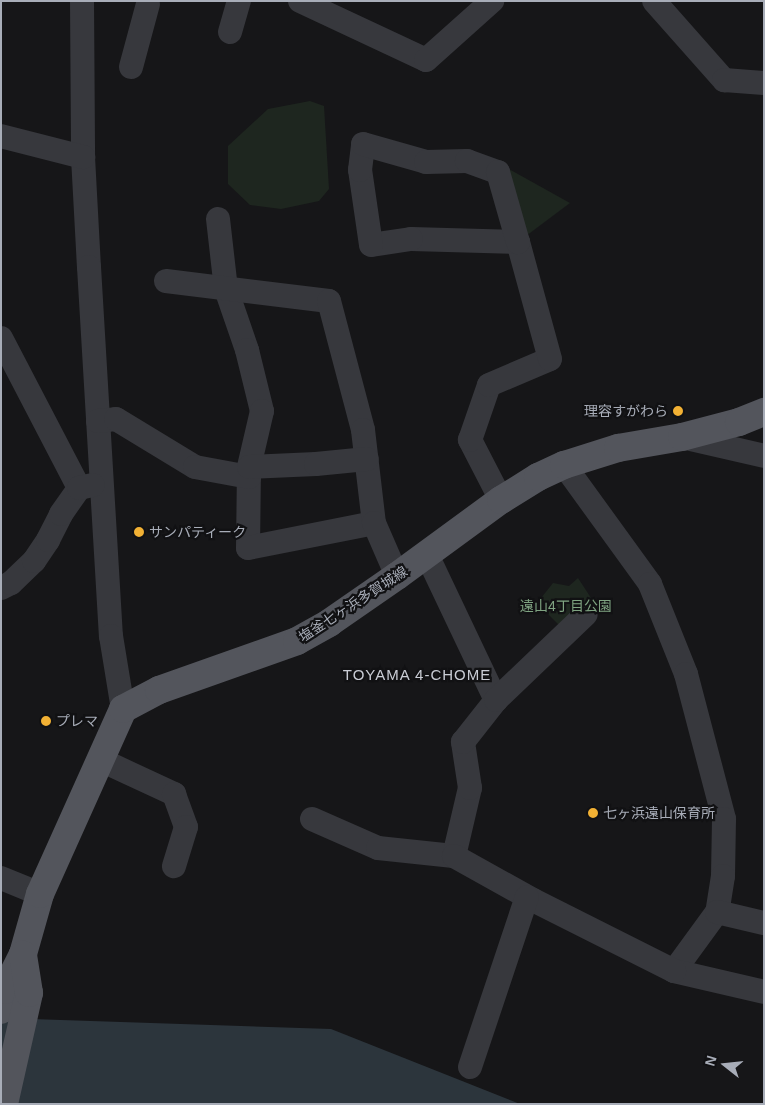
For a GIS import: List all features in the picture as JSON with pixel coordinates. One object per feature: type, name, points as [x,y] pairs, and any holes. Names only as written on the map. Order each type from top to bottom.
[{"type":"main road","name":"塩釜七ヶ浜多賀城線","points":[[124,709],[160,690],[297,641],[329,623],[398,576],[501,500],[564,465],[618,448],[682,437],[739,422],[764,412]]},
{"type":"main road","points":[[4,1104],[12,998],[22,954],[40,894],[124,709]]},
{"type":"street","points":[[82,1],[83,157],[98,420],[111,636],[124,709]]},
{"type":"street","points":[[230,32],[239,1]]},
{"type":"street","points":[[304,2],[426,60],[492,1]]},
{"type":"street","points":[[131,67],[141,2]]},
{"type":"street","points":[[666,5],[724,80],[764,83]]},
{"type":"street","points":[[1,136],[83,157]]},
{"type":"street","points":[[501,500],[470,440],[489,385],[550,358],[518,242],[498,172],[467,161],[426,162],[363,144],[360,170],[371,245],[411,239],[518,242]]},
{"type":"street","points":[[218,219],[226,288],[247,350],[262,411],[249,472],[248,548],[374,523]]},
{"type":"street","points":[[166,282],[329,300],[363,430],[374,523],[398,576]]},
{"type":"street","points":[[1,338],[79,488]]},
{"type":"street","points":[[98,420],[116,419],[195,467],[249,472],[367,459]]},
{"type":"street","points":[[682,437],[764,456]]},
{"type":"street","points":[[564,465],[650,584],[686,674],[724,820],[723,876],[717,912],[674,971]]},
{"type":"street","points":[[1,588],[11,583],[34,561],[48,540],[61,514],[79,488],[102,484]]},
{"type":"street","points":[[427,555],[496,700]]},
{"type":"street","points":[[454,856],[470,788],[463,742],[496,700],[586,614]]},
{"type":"street","points":[[101,760],[174,794],[186,826],[174,866]]},
{"type":"street","points":[[312,819],[378,848],[454,856],[528,897],[674,971],[764,992]]},
{"type":"street","points":[[1,878],[40,894]]},
{"type":"street","points":[[470,1067],[528,897]]},
{"type":"street","points":[[717,912],[764,922]]},
{"type":"green space","points":[[310,101],[324,106],[329,189],[319,201],[281,209],[250,205],[228,184],[228,146],[268,109]]},
{"type":"green space","points":[[498,163],[570,203],[518,242]]},
{"type":"green space","name":"遠山4丁目公園","points":[[578,578],[595,604],[567,633],[537,603],[553,583],[569,586]]},
{"type":"shaded area","points":[[1,1018],[331,1029],[520,1104],[1,1104]]},
{"type":"place","name":"理容すがわら","points":[[678,411]]},
{"type":"place","name":"サンパティーク","points":[[139,532]]},
{"type":"place","name":"プレマ","points":[[46,721]]},
{"type":"place","name":"七ヶ浜遠山保育所","points":[[593,813]]},
{"type":"district","name":"TOYAMA 4-CHOME","points":[[417,675]]}]
